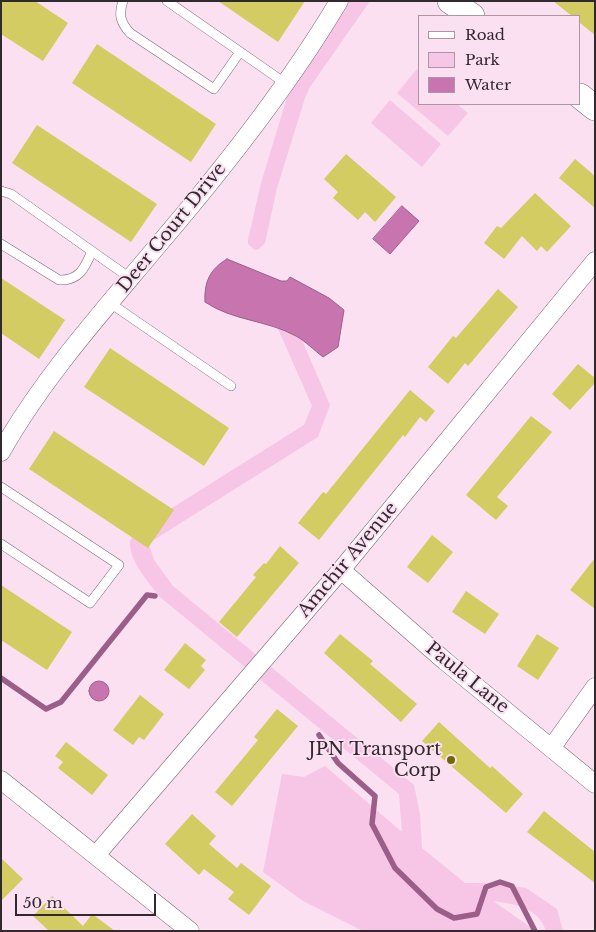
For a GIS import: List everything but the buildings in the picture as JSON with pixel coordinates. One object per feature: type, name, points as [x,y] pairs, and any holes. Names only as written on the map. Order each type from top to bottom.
[{"type":"street","name":"Deer Court Drive","points":[[1,452],[30,407],[80,338],[239,145],[313,45],[339,1]]},
{"type":"street","points":[[450,1],[471,15]]},
{"type":"street","name":"Amchir Avenue","points":[[96,855],[342,570],[595,261]]},
{"type":"street","name":"Paula Lane","points":[[342,570],[445,661],[595,784]]},
{"type":"street","points":[[552,747],[595,687]]},
{"type":"street","points":[[1,780],[190,931]]},
{"type":"lane","points":[[123,1],[121,17],[123,25],[130,33],[214,89],[240,52]]},
{"type":"lane","points":[[167,1],[285,83]]},
{"type":"lane","points":[[1,191],[11,194],[130,278]]},
{"type":"lane","points":[[1,244],[59,280],[70,280],[78,276],[92,252]]},
{"type":"lane","points":[[110,303],[231,386]]},
{"type":"lane","points":[[1,544],[90,603],[119,565],[3,492]]},
{"type":"green space","points":[[349,1],[370,1],[310,87],[277,188],[265,243],[255,250],[248,244],[248,240],[261,183],[289,91],[295,78]]},
{"type":"green space","points":[[417,69],[418,105],[458,105],[468,113],[448,136],[397,93]]},
{"type":"green space","points":[[390,100],[441,144],[422,167],[371,123]]},
{"type":"green space","points":[[288,308],[330,405],[318,437],[152,541],[149,545],[154,560],[173,586],[414,785],[420,815],[422,848],[465,883],[485,883],[526,888],[557,909],[563,931],[546,931],[537,917],[525,908],[493,901],[536,931],[363,931],[303,901],[263,872],[282,774],[304,777],[325,766],[402,832],[399,794],[160,597],[137,566],[131,552],[130,542],[140,528],[304,425],[312,406],[272,315]]},
{"type":"water","points":[[402,206],[419,221],[390,254],[373,239]]},
{"type":"water","points":[[227,259],[281,281],[287,281],[290,277],[329,298],[344,310],[338,347],[323,357],[299,338],[285,331],[238,317],[205,302],[209,277],[216,267]]},
{"type":"water","points":[[99,681],[106,684],[109,691],[106,698],[99,701],[92,698],[89,691],[92,684]]},
{"type":"waterway","points":[[1,678],[46,709],[61,702],[147,595],[155,596]]},
{"type":"waterway","points":[[319,735],[338,763],[375,796],[372,824],[395,868],[437,909],[454,918],[477,914],[486,887],[500,882],[512,886],[535,931]]},
{"type":"place","name":"JPN Transport Corp","points":[[451,760]]}]
